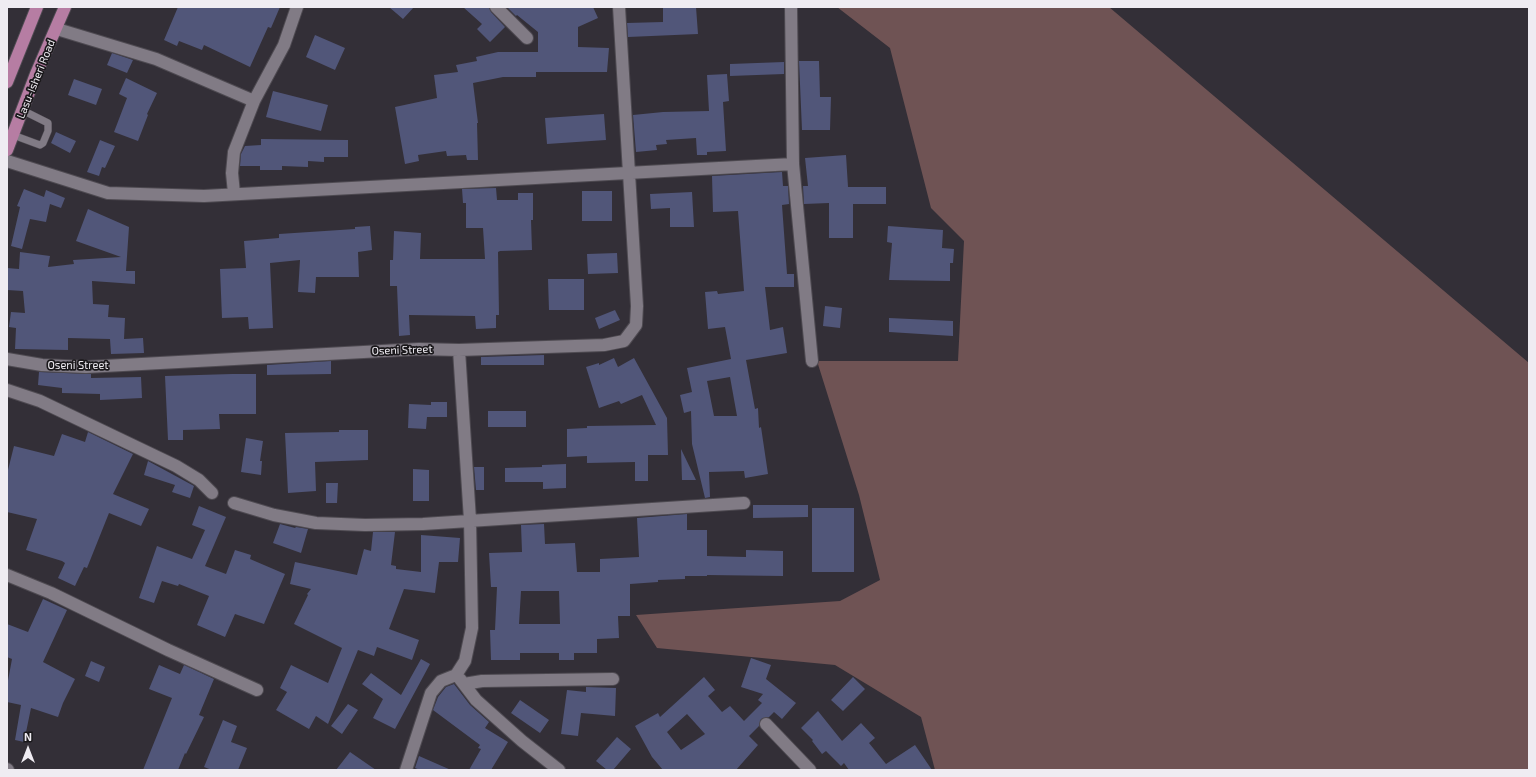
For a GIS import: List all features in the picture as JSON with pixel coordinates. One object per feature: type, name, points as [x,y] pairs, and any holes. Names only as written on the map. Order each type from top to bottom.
[{"type":"main road","points":[[7,82],[37,7]]},
{"type":"main road","name":"Lasu-Isheri Road","points":[[7,150],[36,74],[65,7]]},
{"type":"street","points":[[234,194],[232,173],[234,152],[254,101],[284,45],[297,7]]},
{"type":"street","points":[[496,7],[527,38]]},
{"type":"street","name":"Oseni Street","points":[[7,359],[42,365],[86,367],[418,349],[459,350],[604,345],[624,341],[631,334],[636,325],[637,306],[618,7]]},
{"type":"street","points":[[791,7],[793,164],[812,361]]},
{"type":"street","points":[[57,28],[156,59],[254,101]]},
{"type":"street","points":[[7,161],[108,193],[204,196],[793,164]]},
{"type":"street","points":[[459,350],[470,520],[472,628],[460,679]]},
{"type":"street","points":[[7,390],[52,406],[176,466],[199,480],[212,494]]},
{"type":"street","points":[[234,503],[274,515],[316,523],[365,525],[423,524],[744,503]]},
{"type":"street","points":[[7,575],[51,593],[168,650],[257,690]]},
{"type":"street","points":[[406,770],[431,694],[441,681],[460,679],[482,681],[613,678]]},
{"type":"street","points":[[460,679],[476,700],[522,741],[559,770]]},
{"type":"street","points":[[766,724],[810,770]]},
{"type":"lane","points":[[13,135],[40,145],[43,144],[48,131],[48,123],[22,110]]},
{"type":"shaded area","points":[[837,7],[1109,7],[1529,363],[1529,770],[935,770],[921,717],[835,665],[657,648],[636,615],[840,601],[880,580],[859,495],[817,361],[958,361],[964,241],[931,208],[890,48]]},
{"type":"building","points":[[178,7],[280,7],[271,28],[268,27],[250,67],[204,45],[202,50],[179,41],[177,46],[164,40]]},
{"type":"building","points":[[389,7],[414,7],[403,19]]},
{"type":"building","points":[[463,7],[489,7],[491,12],[505,27],[490,42],[477,29],[482,24]]},
{"type":"building","points":[[507,7],[593,7],[598,18],[578,27],[578,47],[609,48],[607,72],[536,72],[536,77],[503,77],[473,83],[478,123],[478,160],[467,160],[466,155],[447,156],[446,151],[418,155],[419,161],[405,164],[395,107],[437,98],[434,75],[458,72],[456,65],[477,61],[476,57],[498,52],[538,52],[538,32],[517,15],[516,16]]},
{"type":"building","points":[[663,7],[696,7],[698,34],[628,37],[627,23],[663,22]]},
{"type":"building","points":[[315,35],[345,48],[335,70],[306,57]]},
{"type":"building","points":[[112,53],[133,60],[127,73],[107,65]]},
{"type":"building","points":[[799,61],[819,61],[820,97],[831,97],[830,130],[802,130]]},
{"type":"building","points":[[784,62],[784,74],[730,76],[730,64]]},
{"type":"building","points":[[727,74],[729,101],[723,102],[726,151],[707,152],[707,155],[697,155],[696,138],[666,140],[667,144],[656,145],[657,150],[636,152],[633,115],[663,112],[709,111],[707,75]]},
{"type":"building","points":[[126,78],[157,93],[147,114],[148,115],[138,141],[114,132],[127,98],[119,94]]},
{"type":"building","points":[[74,79],[102,89],[96,105],[68,95]]},
{"type":"building","points":[[273,91],[328,105],[321,131],[266,117]]},
{"type":"building","points":[[604,114],[606,140],[547,144],[545,118]]},
{"type":"building","points":[[56,132],[76,141],[70,153],[51,143]]},
{"type":"building","points":[[261,139],[348,140],[348,157],[324,157],[324,162],[308,161],[308,167],[282,166],[282,170],[260,170],[260,166],[240,166],[241,154],[245,146],[261,145]]},
{"type":"building","points":[[100,140],[115,146],[105,168],[102,167],[99,176],[87,172]]},
{"type":"building","points":[[846,155],[848,187],[886,187],[886,204],[853,204],[853,238],[829,238],[829,203],[804,204],[803,186],[808,186],[805,158]]},
{"type":"building","points":[[782,172],[783,186],[788,186],[789,204],[782,205],[787,274],[794,274],[794,287],[765,287],[770,330],[783,327],[787,353],[746,360],[755,409],[758,408],[759,428],[761,427],[768,474],[745,478],[744,471],[709,472],[710,497],[705,498],[692,444],[691,411],[684,413],[680,395],[692,392],[687,368],[731,359],[725,327],[708,329],[705,292],[717,291],[718,294],[744,291],[738,211],[713,212],[712,176]],"holes":[[[730,377],[737,416],[714,416],[707,381]]]},
{"type":"building","points":[[496,188],[497,200],[518,200],[518,193],[533,193],[533,220],[531,220],[532,250],[498,252],[499,315],[496,315],[496,328],[476,329],[475,316],[409,315],[410,335],[399,336],[397,286],[390,286],[390,260],[393,260],[394,231],[421,233],[420,259],[485,259],[483,228],[466,228],[466,203],[463,203],[462,189]]},
{"type":"building","points":[[24,189],[44,197],[46,190],[65,198],[61,208],[50,204],[46,222],[30,219],[22,249],[11,246],[20,207],[17,206]]},
{"type":"building","points":[[582,191],[612,191],[612,221],[582,221]]},
{"type":"building","points":[[692,192],[694,227],[670,227],[670,208],[651,209],[650,194]]},
{"type":"building","points":[[88,209],[129,227],[126,271],[135,271],[135,284],[92,281],[93,304],[109,305],[108,317],[125,318],[124,339],[143,338],[144,353],[111,354],[110,339],[68,338],[68,350],[15,349],[16,328],[9,327],[11,312],[25,313],[23,291],[7,290],[7,268],[19,269],[20,252],[50,256],[48,267],[74,264],[73,260],[121,257],[76,241]]},
{"type":"building","points":[[370,226],[372,250],[358,252],[359,277],[316,277],[315,293],[298,292],[300,260],[270,263],[273,328],[249,329],[248,317],[222,318],[220,269],[246,268],[244,241],[279,238],[279,234],[355,229],[355,227]]},
{"type":"building","points":[[888,226],[943,230],[942,248],[954,249],[953,263],[950,263],[950,281],[889,280],[892,243],[887,242]]},
{"type":"building","points":[[617,253],[618,273],[588,274],[587,254]]},
{"type":"building","points":[[548,279],[584,279],[584,310],[549,310]]},
{"type":"building","points":[[825,306],[842,308],[840,328],[823,326]]},
{"type":"building","points":[[615,310],[620,320],[599,329],[595,318]]},
{"type":"building","points":[[889,318],[953,321],[953,336],[889,332]]},
{"type":"building","points":[[544,355],[544,365],[481,365],[481,357]]},
{"type":"building","points":[[614,358],[618,367],[634,358],[667,418],[668,455],[648,455],[648,481],[635,481],[635,462],[587,463],[587,456],[567,457],[567,429],[587,428],[587,426],[656,425],[642,395],[621,404],[619,401],[599,408],[586,367],[599,363],[599,365]]},
{"type":"building","points":[[331,361],[331,374],[267,375],[267,365]]},
{"type":"building","points":[[39,372],[91,374],[91,378],[141,377],[142,398],[100,400],[100,394],[62,393],[62,388],[38,385]]},
{"type":"building","points":[[256,374],[256,414],[219,414],[220,429],[183,430],[183,440],[168,440],[165,376]]},
{"type":"building","points":[[431,402],[447,402],[447,417],[427,417],[426,429],[408,428],[409,404],[431,405]]},
{"type":"building","points":[[488,411],[526,411],[526,427],[488,427]]},
{"type":"building","points":[[339,430],[368,430],[368,460],[315,462],[316,491],[288,493],[285,433],[339,432]]},
{"type":"building","points":[[88,432],[133,454],[113,494],[149,509],[141,526],[109,513],[87,568],[84,567],[75,586],[58,578],[65,563],[26,550],[37,519],[7,512],[7,474],[14,446],[54,456],[62,434],[85,442]]},
{"type":"building","points":[[246,438],[263,441],[260,461],[262,461],[261,475],[241,472]]},
{"type":"building","points":[[681,449],[696,480],[682,480]]},
{"type":"building","points":[[148,461],[194,486],[190,498],[172,492],[175,485],[144,475]]},
{"type":"building","points":[[566,464],[566,488],[543,489],[543,482],[505,482],[505,468],[542,467],[542,465]]},
{"type":"building","points":[[474,467],[484,467],[484,490],[476,490]]},
{"type":"building","points":[[413,469],[429,470],[429,501],[413,501]]},
{"type":"building","points":[[326,483],[338,483],[337,503],[326,503]]},
{"type":"building","points":[[753,505],[808,505],[808,517],[753,518]]},
{"type":"building","points":[[199,506],[226,517],[205,566],[226,574],[235,550],[251,555],[250,559],[285,574],[264,624],[235,614],[225,637],[197,625],[209,596],[179,584],[178,586],[162,581],[154,603],[139,598],[157,546],[192,559],[205,530],[192,525]]},
{"type":"building","points":[[812,508],[854,508],[854,572],[812,572]]},
{"type":"building","points":[[687,514],[687,530],[707,530],[707,556],[746,557],[746,550],[783,551],[783,576],[685,576],[685,579],[658,580],[658,582],[630,584],[630,616],[618,616],[619,638],[597,639],[597,653],[574,653],[574,660],[559,660],[559,653],[520,653],[520,660],[491,660],[490,630],[495,630],[497,587],[491,587],[489,553],[522,552],[521,525],[544,524],[545,544],[575,543],[577,572],[600,572],[600,559],[639,557],[637,518]],"holes":[[[521,591],[559,591],[560,624],[519,624]]]},
{"type":"building","points":[[280,524],[295,528],[308,529],[301,553],[273,543]]},
{"type":"building","points":[[373,532],[395,532],[391,565],[396,566],[396,569],[421,572],[421,535],[460,538],[458,562],[439,562],[435,593],[404,589],[389,629],[419,640],[412,660],[377,647],[374,656],[358,650],[328,724],[316,716],[309,729],[276,710],[287,692],[280,688],[291,665],[328,683],[342,648],[294,624],[308,595],[307,594],[311,589],[290,584],[295,562],[357,575],[364,549],[371,551]]},
{"type":"building","points":[[43,599],[67,610],[43,662],[75,679],[58,717],[31,708],[24,742],[15,740],[21,705],[7,702],[7,686],[12,659],[7,657],[7,624],[28,632]]},
{"type":"building","points":[[751,658],[771,665],[766,679],[796,703],[782,719],[774,712],[769,717],[761,719],[759,726],[749,736],[758,745],[736,770],[663,770],[652,757],[635,726],[658,713],[660,717],[704,677],[715,690],[708,696],[722,712],[730,706],[744,721],[762,703],[758,700],[763,694],[741,687]],"holes":[[[687,714],[705,734],[681,750],[667,732]]]},
{"type":"building","points":[[421,659],[430,664],[395,729],[373,718],[383,699],[362,684],[371,673],[401,695]]},
{"type":"building","points":[[91,661],[105,667],[99,682],[85,676]]},
{"type":"building","points":[[159,665],[180,674],[184,665],[214,679],[199,715],[204,717],[186,754],[185,753],[178,770],[143,770],[172,698],[149,689]]},
{"type":"building","points":[[853,677],[865,689],[843,711],[831,700]]},
{"type":"building","points":[[454,684],[470,705],[489,722],[485,728],[508,742],[491,770],[469,770],[481,749],[478,748],[480,745],[433,710],[438,697],[446,687]]},
{"type":"building","points":[[586,687],[616,688],[615,716],[581,713],[578,736],[561,734],[567,690],[586,692]]},
{"type":"building","points":[[520,700],[549,720],[540,733],[511,713]]},
{"type":"building","points":[[348,704],[358,710],[342,734],[331,726]]},
{"type":"building","points":[[818,711],[842,741],[861,723],[875,738],[869,743],[886,764],[915,745],[932,770],[849,770],[844,763],[841,766],[826,751],[822,754],[812,741],[813,740],[801,728]]},
{"type":"building","points":[[223,720],[237,726],[231,742],[247,748],[238,770],[212,770],[204,767]]},
{"type":"building","points":[[617,737],[631,749],[613,770],[607,770],[596,761]]},
{"type":"building","points":[[350,752],[376,770],[336,770]]},
{"type":"building","points":[[419,756],[451,770],[420,770],[415,768]]}]
